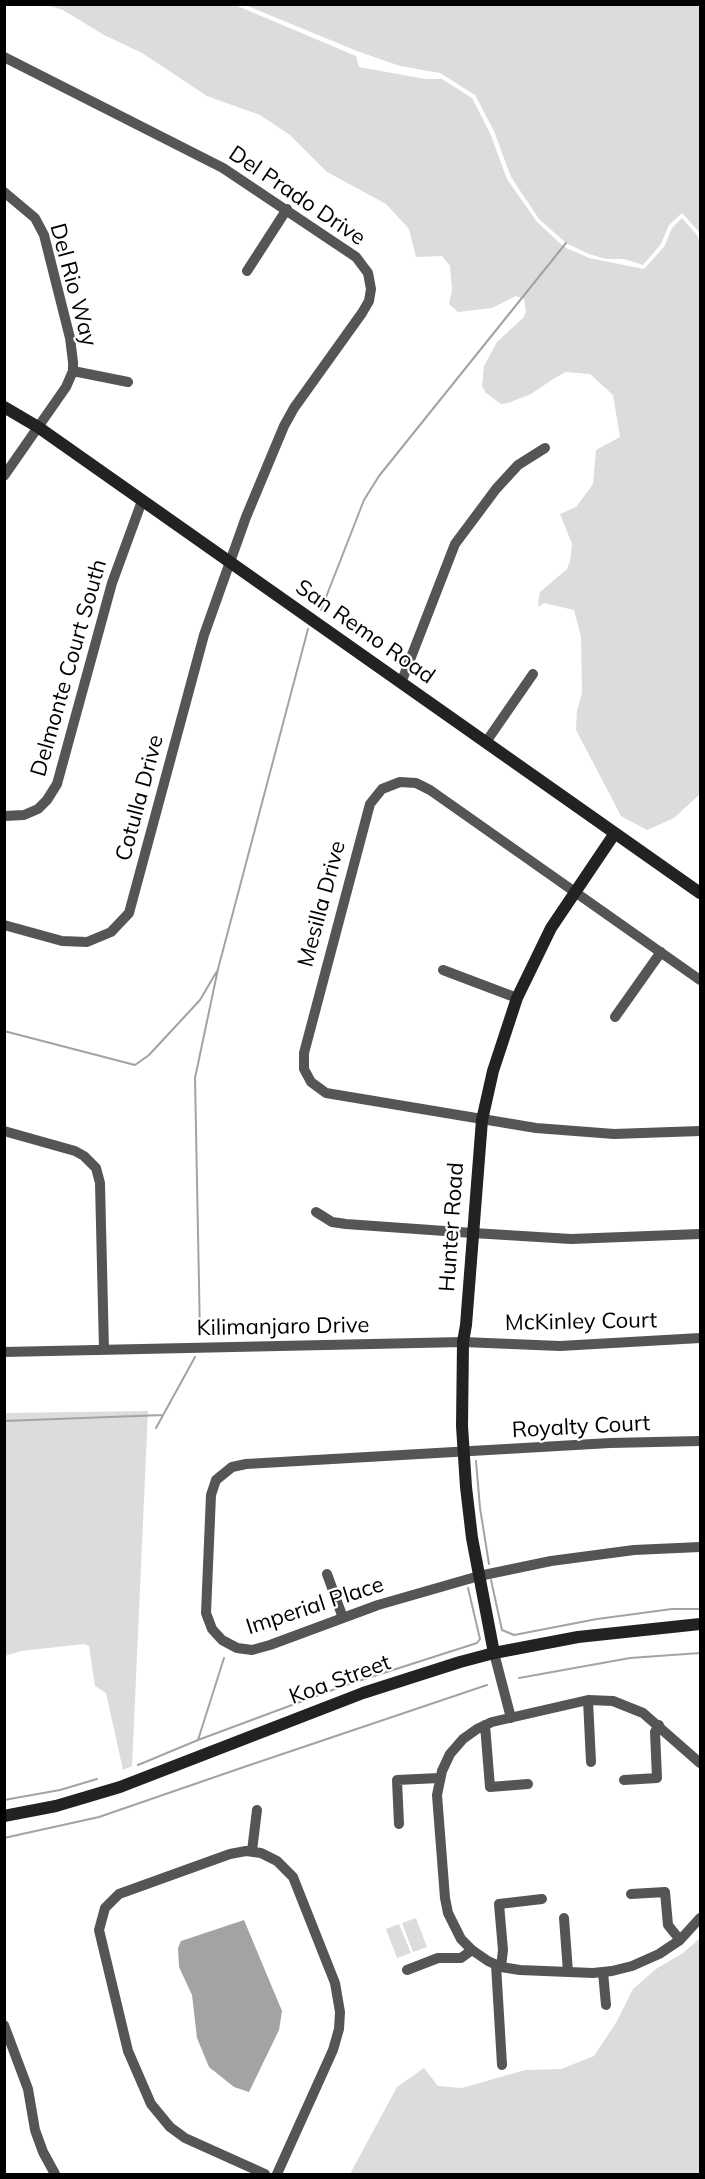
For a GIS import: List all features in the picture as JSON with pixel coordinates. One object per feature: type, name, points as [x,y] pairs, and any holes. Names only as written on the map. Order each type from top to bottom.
[{"type":"street","name":"Del Prado Drive","points":[[4,57],[223,168],[344,248],[361,261],[368,273],[370,295],[362,313],[294,408],[284,426],[268,461],[230,562]]},
{"type":"street","name":"Del Rio Way","points":[[4,192],[35,218],[44,235],[70,338],[73,371],[66,387],[4,476]]},
{"type":"street","points":[[247,271],[287,209]]},
{"type":"street","points":[[73,371],[128,382]]},
{"type":"street","name":"San Remo Road","points":[[4,407],[38,427],[700,893]]},
{"type":"street","points":[[401,683],[455,544],[496,489],[518,465],[546,448]]},
{"type":"street","name":"Delmonte Court South","points":[[4,816],[24,815],[38,809],[57,784],[112,583],[142,501]]},
{"type":"street","name":"Cotulla Drive","points":[[4,925],[62,941],[87,942],[111,932],[129,913],[204,635],[230,562]]},
{"type":"street","points":[[486,742],[533,674]]},
{"type":"street","name":"Mesilla Drive","points":[[482,1119],[326,1093],[311,1082],[304,1069],[304,1053],[310,1028],[370,804],[377,793],[388,786],[408,782],[423,786],[575,892]]},
{"type":"street","name":"Hunter Road","points":[[494,1653],[468,1516],[463,1453],[463,1342],[482,1119],[493,1071],[517,998],[551,928],[615,833]]},
{"type":"street","points":[[575,892],[700,980]]},
{"type":"street","points":[[615,1017],[660,952]]},
{"type":"street","points":[[443,970],[517,998]]},
{"type":"street","points":[[482,1119],[536,1128],[614,1134],[700,1131]]},
{"type":"street","points":[[4,1131],[75,1151],[96,1168],[100,1183],[104,1350]]},
{"type":"street","points":[[316,1212],[332,1222],[346,1224],[571,1239],[700,1234]]},
{"type":"street","name":"McKinley Court","points":[[463,1342],[560,1346],[700,1338]]},
{"type":"street","name":"Kilimanjaro Drive","points":[[4,1352],[463,1342]]},
{"type":"street","name":"Royalty Court","points":[[463,1453],[610,1443],[700,1441]]},
{"type":"street","name":"Imperial Place","points":[[463,1453],[246,1464],[232,1467],[216,1480],[210,1503],[207,1618],[216,1635],[237,1648],[259,1649],[378,1605],[478,1576]]},
{"type":"street","points":[[478,1576],[551,1561],[622,1552],[700,1547]]},
{"type":"street","points":[[327,1574],[343,1618]]},
{"type":"street","name":"Koa Street","points":[[4,1816],[56,1806],[113,1789],[382,1686],[494,1653],[611,1632],[700,1624]]},
{"type":"street","points":[[494,1653],[511,1718]]},
{"type":"street","points":[[588,1700],[591,1762]]},
{"type":"street","points":[[700,1763],[643,1713],[628,1706],[604,1700],[588,1700],[485,1725],[470,1734],[456,1746],[445,1762],[439,1778],[437,1804],[446,1905],[453,1926],[472,1950],[499,1966],[520,1970],[603,1972],[641,1963],[680,1940],[700,1918]]},
{"type":"street","points":[[485,1725],[490,1787],[528,1784]]},
{"type":"street","points":[[624,1780],[657,1778],[655,1732],[659,1725]]},
{"type":"street","points":[[399,1824],[397,1780],[439,1778]]},
{"type":"street","points":[[252,1851],[257,1810]]},
{"type":"street","points":[[265,2175],[185,2138],[170,2127],[151,2104],[129,2051],[99,1930],[105,1908],[119,1894],[230,1854],[252,1851],[277,1861],[292,1877],[335,1983],[340,2012],[339,2029],[333,2050],[277,2175]]},
{"type":"street","points":[[631,1894],[665,1892],[668,1925],[680,1940]]},
{"type":"street","points":[[502,2065],[499,1966],[503,1950],[499,1904],[542,1899]]},
{"type":"street","points":[[564,1918],[568,1972]]},
{"type":"street","points":[[406,1970],[438,1959],[461,1958],[472,1950]]},
{"type":"street","points":[[603,1972],[606,2005]]},
{"type":"street","points":[[4,2025],[28,2090],[35,2130],[55,2175]]},
{"type":"shaded area","points":[[47,5],[235,5],[356,56],[359,67],[425,79],[442,79],[472,98],[490,133],[507,179],[537,222],[564,247],[589,258],[644,269],[664,247],[672,228],[682,218],[696,234],[700,241],[700,794],[674,818],[647,830],[621,816],[576,730],[577,710],[582,693],[581,637],[574,610],[544,603],[539,607],[538,602],[540,592],[567,569],[570,561],[572,544],[560,514],[576,507],[593,484],[596,450],[620,437],[613,395],[590,374],[566,372],[531,394],[501,404],[486,393],[482,386],[484,366],[497,342],[524,317],[526,311],[524,299],[516,296],[492,308],[458,312],[449,304],[452,290],[450,266],[442,256],[416,257],[409,229],[386,204],[327,172],[290,135],[260,115],[207,96],[142,53],[104,35],[63,10]]},
{"type":"shaded area","points":[[245,5],[700,5],[700,233],[682,213],[669,225],[661,244],[643,265],[624,259],[606,259],[566,243],[539,219],[511,177],[494,131],[475,95],[440,73],[400,66]]},
{"type":"shaded area","points":[[148,1411],[132,1766],[123,1770],[106,1693],[95,1686],[89,1646],[84,1644],[21,1651],[5,1656],[5,1413]]},
{"type":"shaded area","points":[[416,1918],[427,1947],[413,1952],[402,1923]]},
{"type":"shaded area","points":[[244,1920],[282,2011],[279,2030],[249,2092],[234,2087],[209,2067],[197,2038],[192,1995],[179,1967],[178,1948],[181,1941]]},
{"type":"shaded area","points":[[399,1924],[411,1953],[397,1958],[386,1929]]},
{"type":"shaded area","points":[[700,1938],[700,2174],[350,2174],[397,2087],[424,2068],[438,2086],[462,2088],[525,2070],[561,2069],[594,2056],[617,2021],[633,1989],[656,1969],[683,1953]]},
{"type":"waterway","points":[[321,610],[364,500],[379,476],[566,243]]},
{"type":"waterway","points":[[200,1336],[195,1078],[218,969],[308,629]]},
{"type":"waterway","points":[[4,1031],[135,1065],[149,1055],[200,1000],[217,971]]},
{"type":"waterway","points":[[156,1428],[195,1357]]},
{"type":"waterway","points":[[4,1421],[163,1415]]},
{"type":"waterway","points":[[476,1461],[480,1508],[489,1564]]},
{"type":"waterway","points":[[491,1580],[502,1630],[514,1635],[597,1619],[672,1609],[700,1609]]},
{"type":"waterway","points":[[138,1765],[343,1686],[477,1643],[480,1639],[468,1588]]},
{"type":"waterway","points":[[519,1678],[630,1658],[700,1653]]},
{"type":"waterway","points":[[198,1740],[224,1658]]},
{"type":"waterway","points":[[4,1838],[99,1817],[487,1685]]},
{"type":"waterway","points":[[4,1800],[60,1790],[97,1779]]}]
